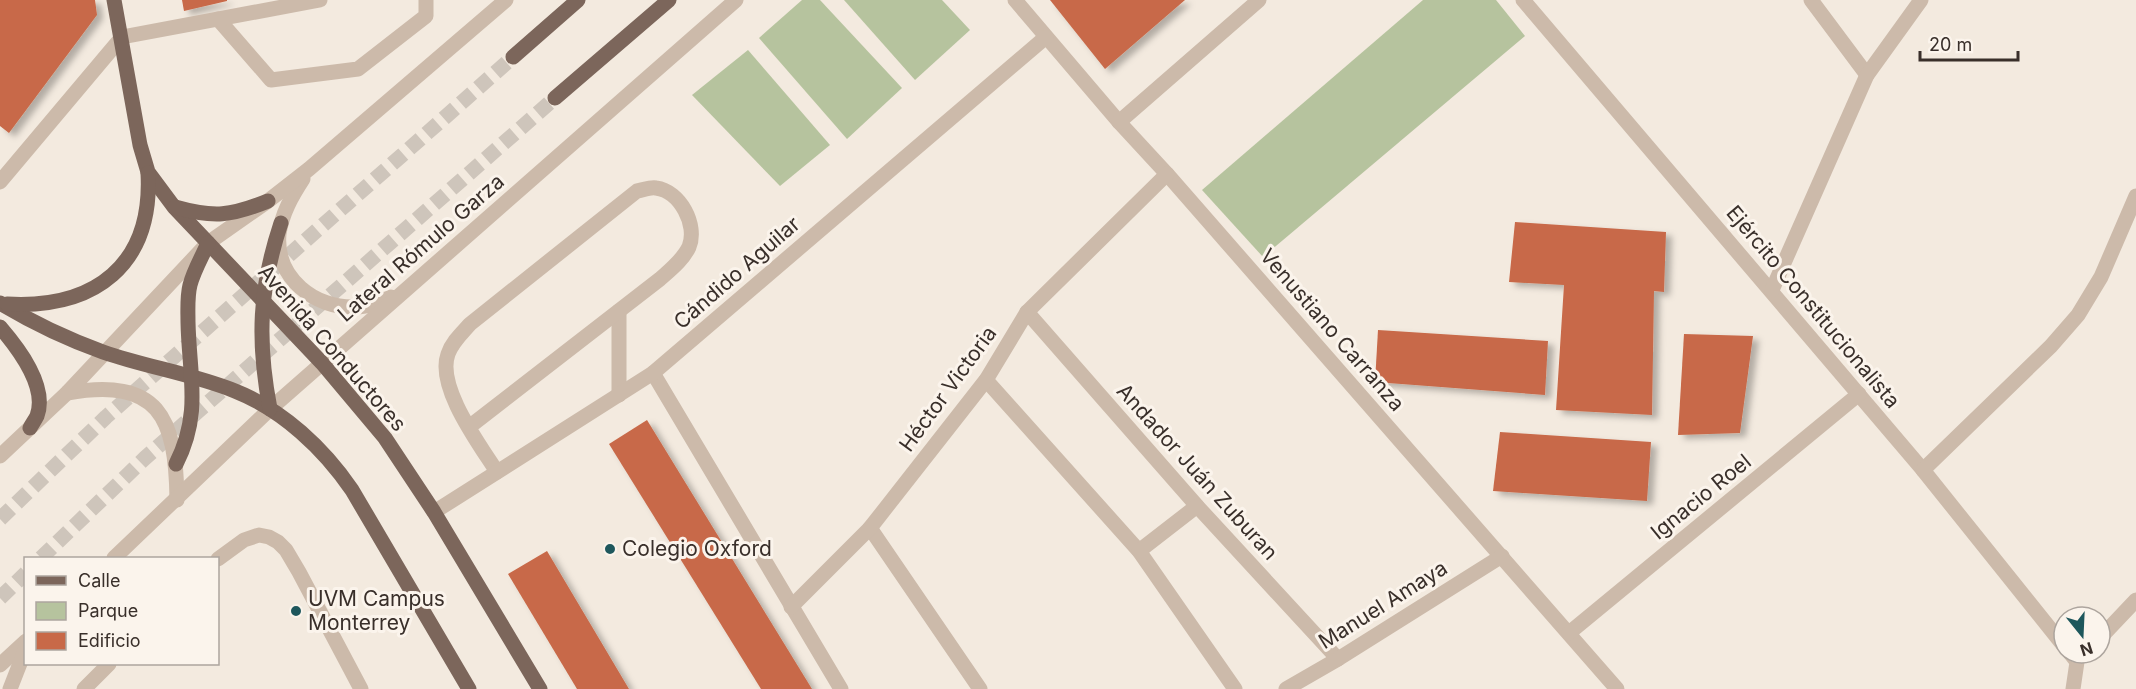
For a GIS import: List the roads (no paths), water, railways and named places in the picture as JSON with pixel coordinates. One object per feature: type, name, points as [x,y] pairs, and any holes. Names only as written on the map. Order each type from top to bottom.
[{"type":"main road","points":[[0,304],[39,305],[65,301],[94,289],[115,272],[130,254],[141,232],[148,204],[148,172],[140,145],[114,0]]},
{"type":"main road","points":[[513,57],[578,0]]},
{"type":"main road","points":[[555,98],[669,0]]},
{"type":"main road","name":"Avenida Conductores","points":[[148,172],[174,207],[322,363],[385,438],[434,512],[540,689]]},
{"type":"main road","points":[[174,207],[203,214],[227,214],[241,212],[268,201]]},
{"type":"main road","points":[[270,409],[262,356],[263,299],[270,256],[281,223]]},
{"type":"main road","points":[[176,464],[189,435],[193,415],[188,335],[190,286],[195,269],[208,243]]},
{"type":"main road","points":[[0,304],[50,331],[105,352],[235,390],[270,409],[303,434],[343,476],[470,689]]},
{"type":"main road","points":[[0,327],[27,362],[37,388],[39,406],[30,428]]},
{"type":"street","points":[[1,179],[122,37],[320,0]]},
{"type":"street","points":[[218,19],[271,80],[358,69],[426,16],[426,0]]},
{"type":"street","points":[[0,456],[67,393],[208,243],[309,169],[506,0]]},
{"type":"street","name":"Lateral Rómulo Garza","points":[[115,557],[270,409],[736,0]]},
{"type":"street","name":"Venustiano Carranza","points":[[1015,0],[1119,122],[1617,689]]},
{"type":"street","points":[[1119,122],[1259,0]]},
{"type":"street","name":"Ejército Constitucionalista","points":[[1523,0],[1923,470],[2052,631]]},
{"type":"street","points":[[1811,0],[1867,75]]},
{"type":"street","points":[[1772,290],[1867,75],[1921,0]]},
{"type":"street","name":"Cándido Aguilar","points":[[434,512],[653,373],[1046,37]]},
{"type":"street","points":[[309,169],[290,198],[281,223],[279,243],[282,261],[294,282],[313,298],[327,304],[355,308],[369,306],[407,289]]},
{"type":"street","name":"Héctor Victoria","points":[[791,607],[870,528],[986,380],[1027,312],[1167,174]]},
{"type":"street","points":[[469,427],[660,279],[677,263],[688,248],[692,235],[691,224],[679,202],[668,192],[654,188],[637,191],[470,324],[455,341],[447,356],[450,391],[469,427],[497,472]]},
{"type":"street","points":[[1923,470],[2051,346],[2078,315],[2101,277],[2136,196]]},
{"type":"street","points":[[619,311],[619,395]]},
{"type":"street","name":"Andador Juán Zuburan","points":[[1027,312],[1197,506],[1338,659]]},
{"type":"street","points":[[653,373],[842,689]]},
{"type":"street","points":[[986,380],[1139,551],[1235,689]]},
{"type":"street","points":[[67,393],[105,388],[134,394],[157,410],[174,446],[177,500]]},
{"type":"street","name":"Ignacio Roel","points":[[1569,633],[1859,394]]},
{"type":"street","points":[[1139,551],[1197,506]]},
{"type":"street","points":[[870,528],[980,689]]},
{"type":"street","points":[[219,558],[244,540],[259,535],[278,542],[286,550],[299,572],[361,689]]},
{"type":"street","name":"Manuel Amaya","points":[[1286,689],[1502,556]]},
{"type":"street","points":[[2112,625],[2136,600]]},
{"type":"street","points":[[0,665],[24,643]]},
{"type":"street","points":[[10,689],[24,653]]},
{"type":"street","points":[[84,689],[107,665]]},
{"type":"street","points":[[2073,689],[2077,665]]},
{"type":"tunnel","points":[[0,519],[106,417],[513,57]]},
{"type":"tunnel","points":[[42,557],[145,458],[555,98]]},
{"type":"tunnel","points":[[0,598],[24,575]]},
{"type":"place","name":"Colegio Oxford","points":[[610,549]]},
{"type":"place","name":"UVM Campus Monterrey","points":[[296,611]]}]
